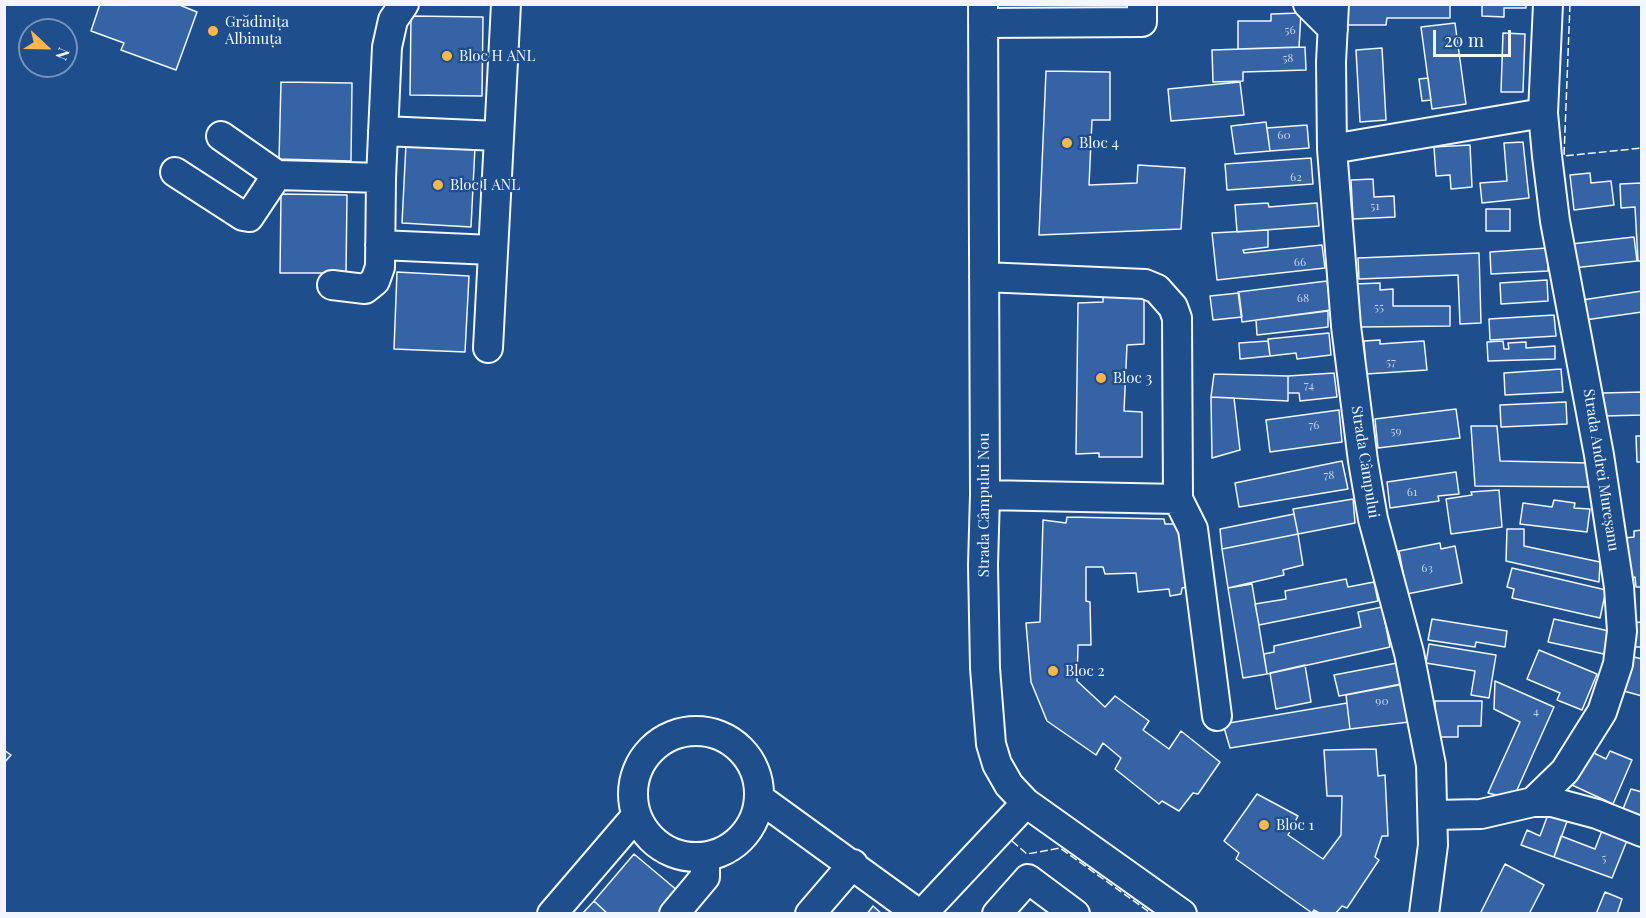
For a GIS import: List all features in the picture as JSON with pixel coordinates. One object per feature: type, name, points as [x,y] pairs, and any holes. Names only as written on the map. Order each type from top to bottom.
[{"type":"street","points":[[332,285],[352,290],[365,289],[375,281],[380,267],[381,178],[388,40],[393,20],[404,4]]},
{"type":"street","points":[[488,348],[506,4]]},
{"type":"street","points":[[983,14],[1142,22],[1142,4]]},
{"type":"street","points":[[1308,4],[1334,17]]},
{"type":"street","name":"Strada Andrei Mureșanu","points":[[1533,802],[1566,771],[1602,712],[1618,664],[1622,631],[1613,540],[1583,364],[1555,221],[1543,113],[1548,4]]},
{"type":"street","name":"Strada Câmpului Nou","points":[[983,14],[986,495],[983,565],[985,668],[991,744],[997,764],[1010,785],[1026,803],[1182,914]]},
{"type":"street","name":"Strada Câmpului","points":[[1334,17],[1332,148],[1346,326],[1363,460],[1373,519],[1423,716],[1431,765],[1434,814],[1431,873],[1424,914]]},
{"type":"street","points":[[1332,148],[1543,113]]},
{"type":"street","points":[[383,131],[498,136]]},
{"type":"street","points":[[221,136],[277,175],[381,178]]},
{"type":"street","points":[[175,172],[243,216],[249,217],[277,175]]},
{"type":"street","points":[[380,245],[492,250]]},
{"type":"street","points":[[984,277],[1145,284],[1165,296],[1177,318],[1178,499],[1193,529],[1217,716]]},
{"type":"street","points":[[986,495],[1178,499]]},
{"type":"street","points":[[697,730],[717,734],[735,744],[749,759],[757,777],[759,798],[754,819],[743,837],[725,850],[705,857],[683,857],[663,849],[647,835],[636,816],[632,795],[635,775],[645,756],[659,742],[677,733],[697,730]]},
{"type":"street","points":[[759,798],[921,914],[1026,803]]},
{"type":"street","points":[[1434,814],[1481,814],[1533,802],[1571,806],[1641,832]]},
{"type":"street","points":[[552,914],[636,816]]},
{"type":"street","points":[[674,914],[705,878],[705,857]]},
{"type":"street","points":[[810,914],[853,864]]},
{"type":"street","points":[[997,914],[1028,879],[1075,914]]},
{"type":"building","points":[[100,4],[177,4],[197,12],[176,70],[121,50],[124,43],[91,31]]},
{"type":"building","points":[[1343,4],[1450,4],[1450,18],[1387,18],[1386,25],[1343,25]]},
{"type":"building","points":[[1482,4],[1526,4],[1526,8],[1504,8],[1504,17],[1482,16]]},
{"type":"building","points":[[1301,13],[1299,47],[1238,49],[1238,21],[1271,21],[1271,14]]},
{"type":"building","name":"Bloc H ANL","points":[[411,16],[483,17],[482,96],[410,95]]},
{"type":"building","points":[[1455,23],[1466,104],[1432,109],[1421,27]]},
{"type":"building","points":[[1503,33],[1525,34],[1523,92],[1501,92]]},
{"type":"building","points":[[1305,47],[1306,70],[1243,72],[1243,81],[1213,82],[1212,50]]},
{"type":"building","points":[[1382,48],[1386,120],[1360,122],[1356,50]]},
{"type":"building","name":"Bloc 4","points":[[1046,71],[1110,72],[1110,120],[1092,120],[1089,185],[1137,183],[1138,165],[1185,168],[1181,229],[1039,235]]},
{"type":"building","points":[[1428,78],[1431,100],[1422,101],[1419,79]]},
{"type":"building","points":[[281,82],[352,83],[351,161],[279,159]]},
{"type":"building","points":[[1240,82],[1244,115],[1171,121],[1168,89]]},
{"type":"building","points":[[1266,122],[1270,151],[1235,154],[1231,126]]},
{"type":"building","points":[[1307,125],[1309,148],[1270,151],[1267,128]]},
{"type":"building","points":[[1523,142],[1529,198],[1482,203],[1480,183],[1507,181],[1504,143]]},
{"type":"building","name":"Bloc I ANL","points":[[406,144],[475,147],[471,227],[402,223]]},
{"type":"building","points":[[1470,145],[1472,187],[1451,189],[1450,175],[1436,176],[1434,147]]},
{"type":"building","points":[[1311,158],[1313,184],[1227,190],[1225,164]]},
{"type":"building","points":[[1590,173],[1591,183],[1611,181],[1614,205],[1574,210],[1570,175]]},
{"type":"building","points":[[1373,179],[1374,197],[1394,196],[1395,217],[1353,219],[1351,180]]},
{"type":"building","points":[[1642,183],[1642,261],[1638,261],[1635,207],[1621,208],[1620,184]]},
{"type":"building","points":[[281,194],[347,195],[346,273],[280,273]]},
{"type":"building","points":[[1268,203],[1269,207],[1317,203],[1319,226],[1237,232],[1235,205]]},
{"type":"building","points":[[1486,209],[1510,209],[1510,231],[1486,231]]},
{"type":"building","points":[[1268,230],[1268,247],[1243,250],[1244,253],[1322,245],[1325,268],[1217,280],[1212,233]]},
{"type":"building","points":[[1634,237],[1637,261],[1573,268],[1571,244]]},
{"type":"building","points":[[1547,248],[1548,271],[1491,274],[1490,252]]},
{"type":"building","points":[[1479,253],[1481,323],[1460,324],[1458,275],[1359,279],[1358,258]]},
{"type":"building","points":[[397,272],[469,276],[465,352],[394,349]]},
{"type":"building","points":[[1547,280],[1548,301],[1501,304],[1500,283]]},
{"type":"building","points":[[1327,281],[1331,310],[1242,322],[1238,292]]},
{"type":"building","points":[[1380,283],[1380,290],[1393,289],[1393,306],[1450,306],[1450,326],[1359,327],[1355,284]]},
{"type":"building","points":[[1642,291],[1642,312],[1585,320],[1582,300]]},
{"type":"building","points":[[1239,293],[1242,317],[1213,320],[1210,296]]},
{"type":"building","name":"Bloc 3","points":[[1144,295],[1144,344],[1127,345],[1124,411],[1142,412],[1142,457],[1099,457],[1099,453],[1076,454],[1078,303],[1103,302],[1103,297]]},
{"type":"building","points":[[1328,311],[1328,327],[1257,335],[1256,320]]},
{"type":"building","points":[[1554,315],[1556,336],[1490,340],[1489,319]]},
{"type":"building","points":[[1329,333],[1331,355],[1297,359],[1296,353],[1270,356],[1268,339]]},
{"type":"building","points":[[1380,340],[1380,344],[1424,341],[1427,370],[1366,374],[1364,341]]},
{"type":"building","points":[[1268,341],[1270,356],[1240,359],[1239,343]]},
{"type":"building","points":[[1503,341],[1504,349],[1509,349],[1508,343],[1526,342],[1526,348],[1555,346],[1555,359],[1488,361],[1487,342]]},
{"type":"building","points":[[1561,369],[1563,392],[1505,395],[1504,373]]},
{"type":"building","points":[[1334,373],[1337,397],[1300,401],[1299,393],[1288,393],[1288,376]]},
{"type":"building","points":[[1214,374],[1288,376],[1288,401],[1211,397]]},
{"type":"building","points":[[1642,392],[1642,415],[1604,416],[1603,393]]},
{"type":"building","points":[[1211,397],[1234,398],[1240,450],[1212,458]]},
{"type":"building","points":[[1566,402],[1567,424],[1501,427],[1500,405]]},
{"type":"building","points":[[1456,409],[1460,438],[1378,448],[1375,419]]},
{"type":"building","points":[[1339,410],[1342,442],[1270,452],[1266,420]]},
{"type":"building","points":[[1471,426],[1497,426],[1500,461],[1588,463],[1589,487],[1475,486]]},
{"type":"building","points":[[1636,436],[1642,436],[1642,462],[1637,462]]},
{"type":"building","points":[[1342,461],[1348,489],[1239,507],[1235,483]]},
{"type":"building","points":[[1456,472],[1459,494],[1438,496],[1439,501],[1390,508],[1387,482]]},
{"type":"building","points":[[1499,490],[1502,527],[1451,534],[1446,499],[1472,495],[1471,492]]},
{"type":"building","points":[[1353,499],[1355,523],[1298,534],[1293,509]]},
{"type":"building","points":[[1554,500],[1575,503],[1574,508],[1590,509],[1587,532],[1520,524],[1523,503],[1552,507]]},
{"type":"building","points":[[1294,514],[1298,534],[1222,549],[1220,529]]},
{"type":"building","name":"Bloc 2","points":[[1067,517],[1164,519],[1165,524],[1181,524],[1189,587],[1182,588],[1181,594],[1170,596],[1169,589],[1138,592],[1136,573],[1105,574],[1103,567],[1086,567],[1086,601],[1090,602],[1091,645],[1078,645],[1077,681],[1105,707],[1115,696],[1149,721],[1143,730],[1169,749],[1181,731],[1220,762],[1198,794],[1193,793],[1179,811],[1162,801],[1159,804],[1115,769],[1121,758],[1103,743],[1096,755],[1047,721],[1031,682],[1026,623],[1040,622],[1043,520],[1066,523]]},
{"type":"building","points":[[1507,529],[1524,529],[1524,546],[1600,562],[1599,582],[1506,561]]},
{"type":"building","points":[[1642,530],[1642,587],[1636,587],[1635,577],[1628,578],[1625,538],[1634,537],[1634,531]]},
{"type":"building","points":[[1298,534],[1303,565],[1283,570],[1284,575],[1228,588],[1222,549]]},
{"type":"building","points":[[1440,543],[1441,549],[1455,546],[1462,583],[1407,594],[1399,551]]},
{"type":"building","points":[[1512,568],[1606,590],[1600,618],[1512,598],[1514,589],[1507,587]]},
{"type":"building","points":[[1346,579],[1348,587],[1374,582],[1378,601],[1259,625],[1255,604],[1286,599],[1285,591]]},
{"type":"building","points":[[1252,584],[1267,674],[1243,678],[1228,588]]},
{"type":"building","points":[[1382,607],[1390,647],[1267,674],[1264,654],[1274,652],[1274,646],[1361,627],[1358,612]]},
{"type":"building","points":[[1432,619],[1507,631],[1505,647],[1476,642],[1475,647],[1428,640]]},
{"type":"building","points":[[1554,619],[1609,631],[1604,654],[1548,642]]},
{"type":"building","points":[[1642,622],[1642,647],[1632,647],[1631,623]]},
{"type":"building","points":[[1429,644],[1496,655],[1489,698],[1471,695],[1475,671],[1426,663]]},
{"type":"building","points":[[1539,650],[1597,674],[1582,710],[1557,700],[1560,693],[1527,679]]},
{"type":"building","points":[[1630,656],[1642,659],[1642,696],[1620,690]]},
{"type":"building","points":[[1397,663],[1401,684],[1339,696],[1334,675]]},
{"type":"building","points":[[1305,665],[1311,702],[1276,709],[1270,673]]},
{"type":"building","points":[[1495,681],[1554,707],[1513,799],[1488,793],[1520,722],[1494,709]]},
{"type":"building","points":[[1404,684],[1409,722],[1350,729],[1346,695]]},
{"type":"building","points":[[1435,701],[1482,701],[1481,726],[1458,726],[1458,737],[1435,737]]},
{"type":"building","points":[[1347,703],[1350,729],[1230,748],[1223,724]]},
{"type":"building","name":"Bloc 1","points":[[1376,749],[1378,776],[1385,775],[1388,836],[1382,836],[1375,857],[1379,860],[1347,908],[1342,906],[1335,914],[1321,914],[1314,910],[1312,913],[1236,859],[1239,853],[1224,841],[1257,794],[1298,816],[1288,835],[1323,859],[1341,835],[1342,796],[1327,796],[1324,750]]},
{"type":"building","points":[[4,750],[11,755],[4,763]]},
{"type":"building","points":[[1590,751],[1606,759],[1610,751],[1632,760],[1613,804],[1572,785],[1579,767]]},
{"type":"building","points":[[1631,789],[1642,792],[1642,816],[1623,809]]},
{"type":"building","points":[[1550,809],[1569,816],[1554,857],[1521,845],[1527,830],[1540,836]]},
{"type":"building","points":[[1603,828],[1628,838],[1612,878],[1554,857],[1561,836],[1595,849]]},
{"type":"building","points":[[634,854],[678,891],[658,914],[608,914],[594,901]]},
{"type":"building","points":[[1505,864],[1544,885],[1529,914],[1480,914]]},
{"type":"building","points":[[1605,892],[1622,899],[1617,914],[1596,914]]},
{"type":"building","points":[[594,901],[608,914],[582,914]]},
{"type":"building","points":[[873,906],[882,914],[867,914]]},
{"type":"fence","points":[[1570,4],[1564,156],[1642,148]]},
{"type":"fence","points":[[1012,841],[1027,854],[1060,848],[1152,914]]},
{"type":"place","name":"Grădinița Albinuța","points":[[213,31]]},
{"type":"place","name":"Bloc H ANL","points":[[447,56]]},
{"type":"place","name":"Bloc 4","points":[[1067,143]]},
{"type":"place","name":"Bloc I ANL","points":[[438,185]]},
{"type":"place","name":"Bloc 3","points":[[1101,378]]},
{"type":"place","name":"Bloc 2","points":[[1053,671]]},
{"type":"place","name":"Bloc 1","points":[[1264,825]]}]
